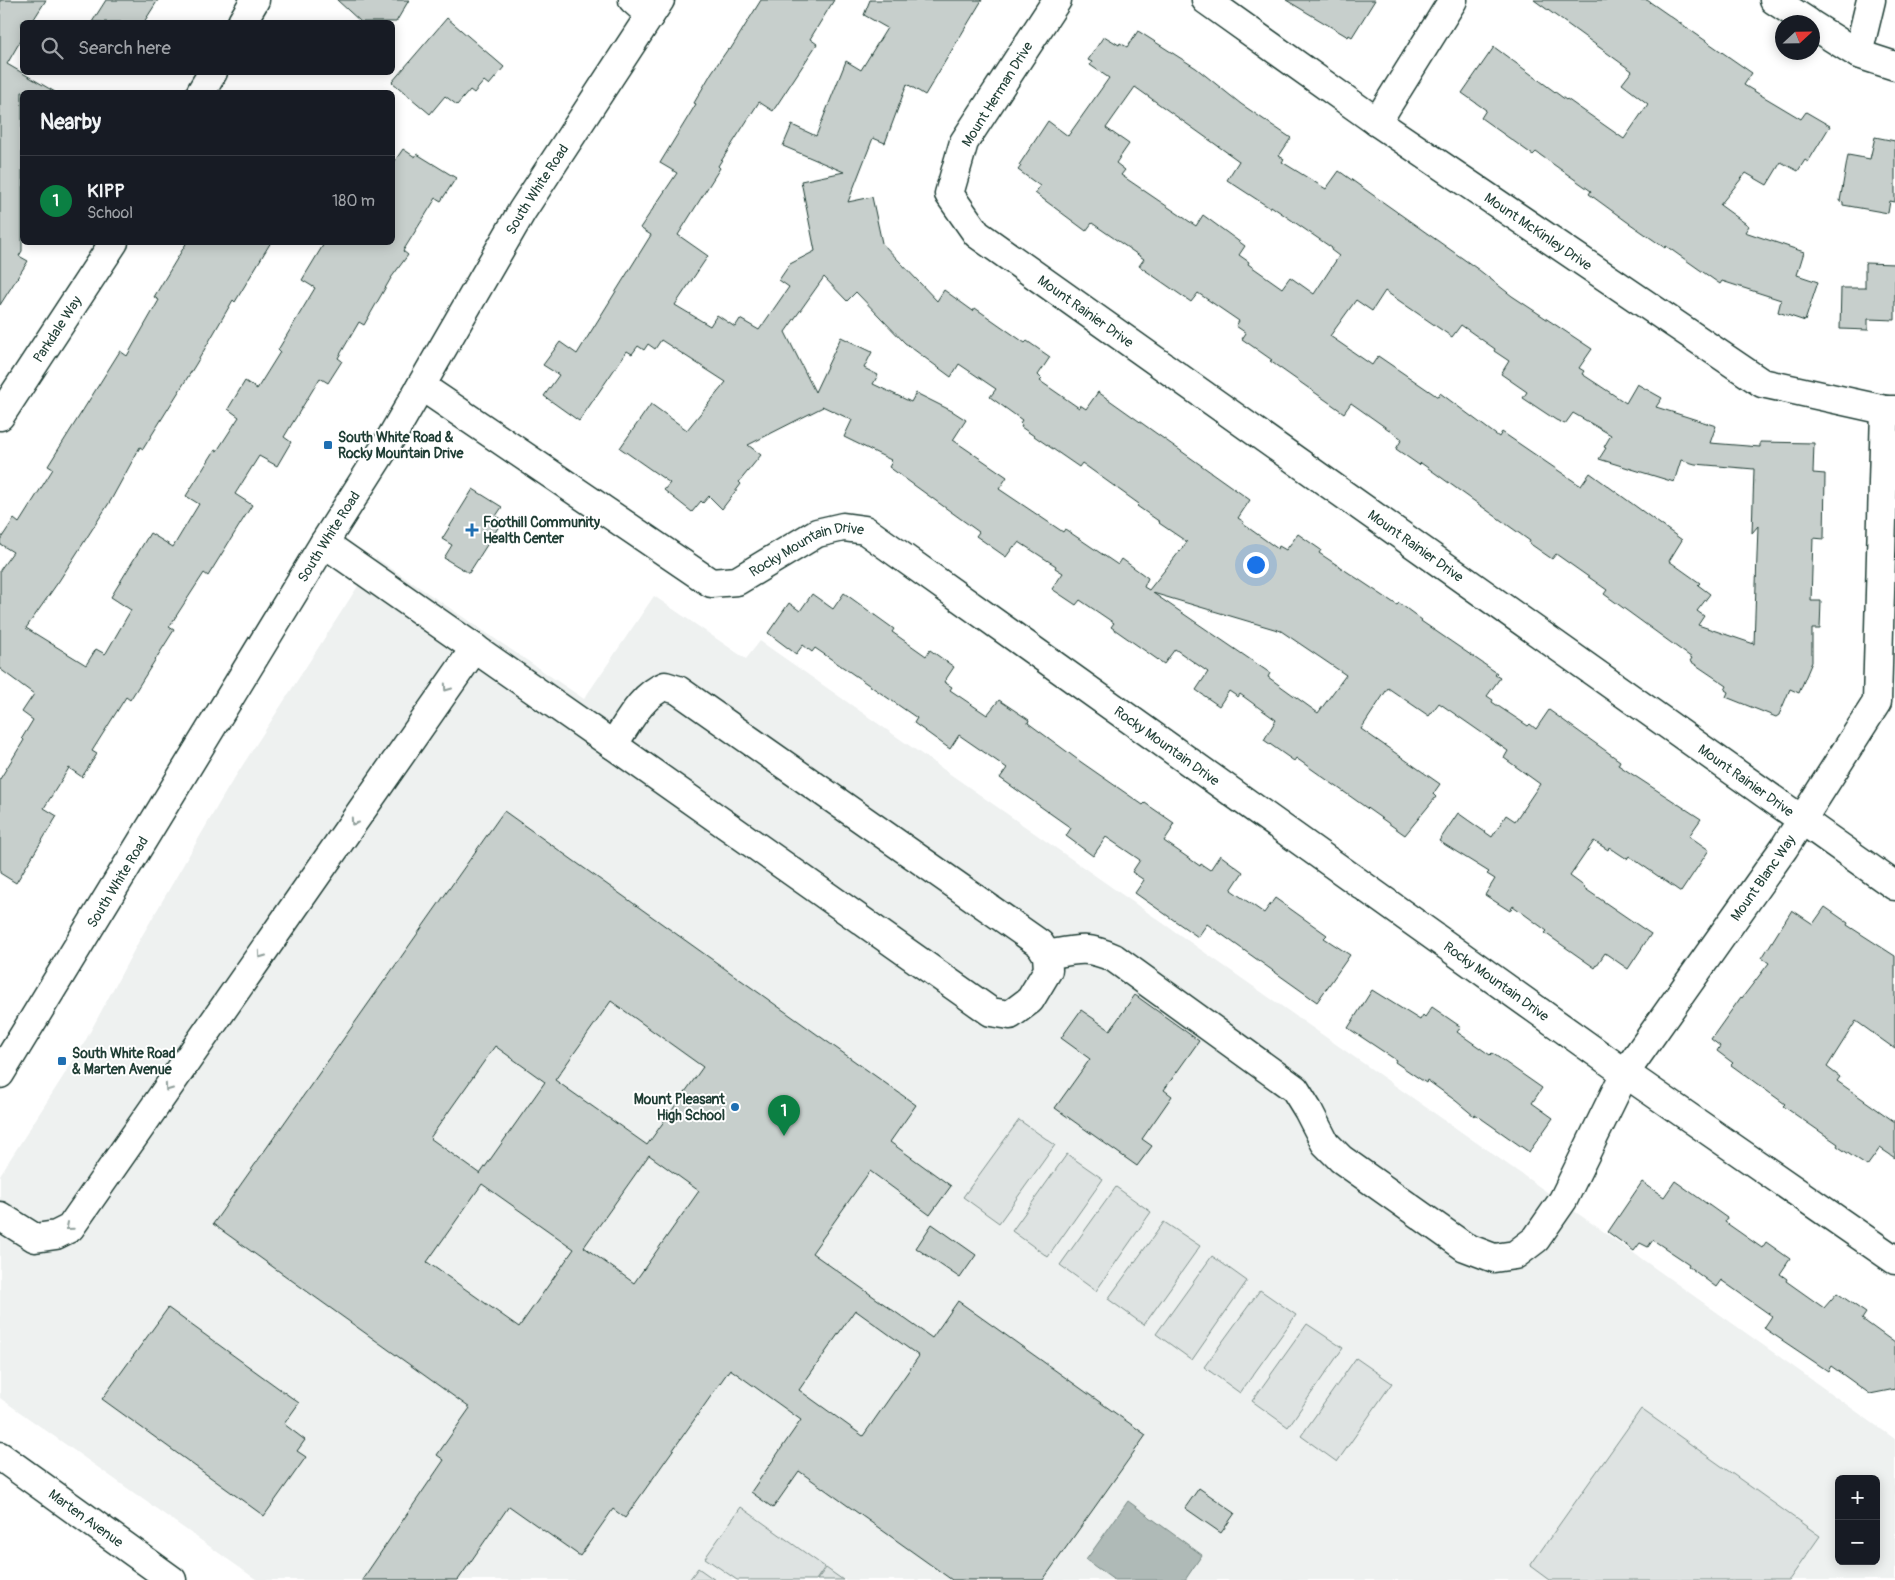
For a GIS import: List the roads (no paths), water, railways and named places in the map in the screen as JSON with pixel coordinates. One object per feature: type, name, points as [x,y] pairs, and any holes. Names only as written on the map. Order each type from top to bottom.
[{"type":"street","points":[[243,20],[255,0]]},
{"type":"street","name":"Mount Herman Drive","points":[[949,194],[964,142],[1057,0]]},
{"type":"street","name":"Mount McKinley Drive","points":[[1206,0],[1377,122],[1762,383],[1890,410]]},
{"type":"street","points":[[1377,122],[1453,0]]},
{"type":"street","points":[[1774,0],[1797,15]]},
{"type":"street","points":[[1858,54],[1871,0]]},
{"type":"street","name":"South White Road","points":[[0,1074],[324,543],[392,436],[522,210],[648,5]]},
{"type":"street","points":[[1820,30],[1858,54],[1895,66]]},
{"type":"street","points":[[202,90],[211,75]]},
{"type":"street","name":"Mount Rainier Drive","points":[[949,194],[978,234],[1895,886]]},
{"type":"street","name":"Parkdale Way","points":[[0,416],[112,245]]},
{"type":"street","name":"Rocky Mountain Drive","points":[[421,386],[711,583],[737,581],[817,533],[843,527],[866,530],[1624,1073],[1895,1260]]},
{"type":"street","name":"Mount Blanc Way","points":[[1047,955],[1080,949],[1097,950],[1114,958],[1295,1089],[1325,1143],[1341,1159],[1465,1247],[1494,1258],[1514,1256],[1536,1239],[1563,1200],[1624,1073],[1784,848],[1877,702],[1890,410]]},
{"type":"street","points":[[324,543],[991,1012],[1010,1015],[1030,1000],[1048,970],[1047,955],[1040,944],[678,690],[665,686],[646,698],[613,746]]},
{"type":"street","points":[[0,1216],[35,1238],[56,1235],[70,1228],[475,648]]},
{"type":"street","name":"Marten Avenue","points":[[0,1456],[172,1580]]},
{"type":"place","name":"South White Road & Rocky Mountain Drive","points":[[328,445]]},
{"type":"place","name":"Foothill Community Health Center","points":[[472,530]]},
{"type":"place","name":"South White Road & Marten Avenue","points":[[62,1061]]},
{"type":"place","name":"Mount Pleasant High School","points":[[735,1107]]},
{"type":"place","name":"KIPP","points":[[784,1136]]}]
